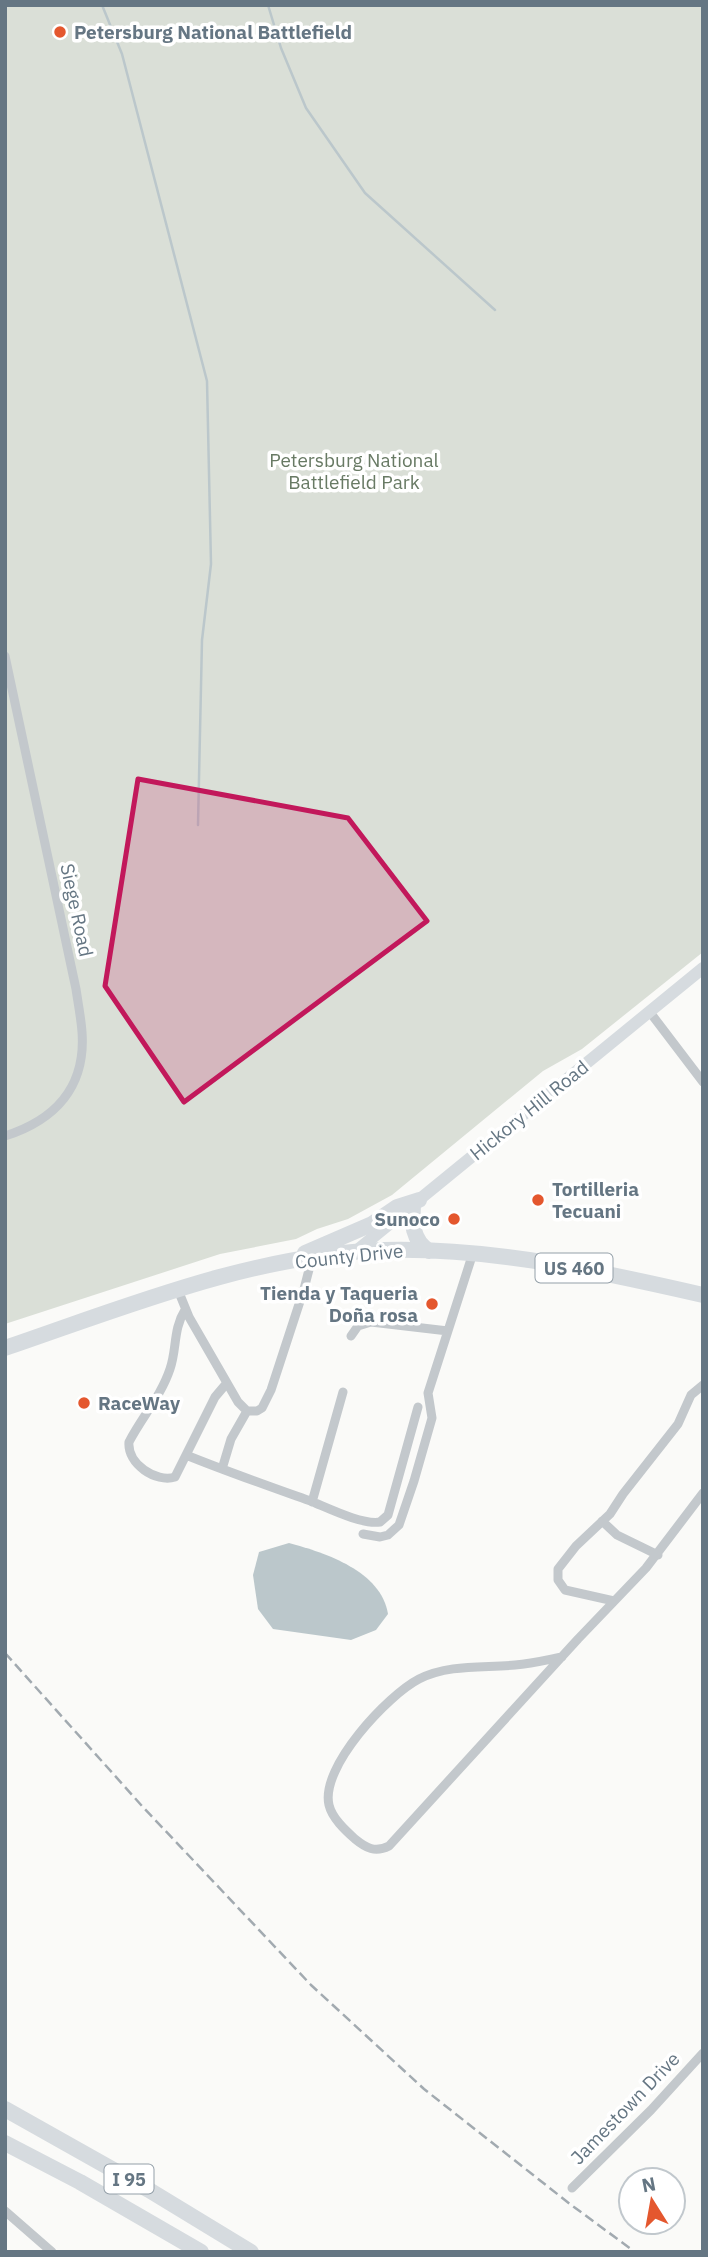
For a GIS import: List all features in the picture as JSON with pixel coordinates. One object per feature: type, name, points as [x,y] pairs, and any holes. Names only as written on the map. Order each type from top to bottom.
[{"type":"highway","points":[[284,1263],[372,1224],[397,1207],[416,1202],[415,1233],[423,1247],[429,1251]]},
{"type":"highway","name":"County Drive","points":[[5,1348],[218,1276],[355,1252],[473,1253],[561,1265],[703,1294]]},
{"type":"highway","name":"I 95","points":[[5,2109],[149,2190],[251,2252]]},
{"type":"highway","name":"I 95","points":[[5,2144],[80,2182],[201,2252]]},
{"type":"street","name":"Siege Road","points":[[5,656],[76,989],[82,1032],[79,1070],[63,1102],[27,1129],[5,1136]]},
{"type":"street","name":"Hickory Hill Road","points":[[355,1252],[703,968]]},
{"type":"street","points":[[649,1011],[703,1082]]},
{"type":"street","points":[[363,1534],[380,1537],[388,1535],[399,1525],[432,1418],[428,1393],[473,1253]]},
{"type":"street","points":[[178,1290],[185,1310],[237,1402],[247,1411],[257,1411],[262,1408],[271,1390],[312,1258]]},
{"type":"street","points":[[185,1310],[177,1325],[171,1366],[164,1385],[130,1439],[128,1449],[132,1458],[148,1472],[167,1479],[175,1477],[215,1397],[226,1384]]},
{"type":"street","points":[[352,1336],[358,1326],[371,1322],[448,1331]]},
{"type":"street","points":[[614,1601],[565,1590],[558,1580],[558,1569],[592,1529],[610,1514],[678,1424],[691,1395],[703,1385]]},
{"type":"street","points":[[312,1502],[343,1392]]},
{"type":"street","points":[[186,1455],[372,1523],[380,1522],[385,1520],[399,1479],[418,1407]]},
{"type":"street","points":[[222,1469],[232,1439],[247,1411]]},
{"type":"street","points":[[562,1657],[514,1665],[444,1670],[406,1687],[394,1696],[366,1727],[339,1762],[330,1784],[328,1798],[333,1814],[365,1846],[376,1850],[389,1846],[658,1555],[703,1493]]},
{"type":"street","points":[[602,1521],[617,1535],[658,1555]]},
{"type":"street","name":"Jamestown Drive","points":[[572,2188],[651,2110],[703,2053]]},
{"type":"street","points":[[5,2211],[52,2252]]},
{"type":"highlighted area","points":[[138,779],[348,818],[427,921],[184,1102],[105,986]]},
{"type":"green space","name":"Petersburg National Battlefield Park","points":[[5,5],[703,5],[703,952],[582,1049],[543,1071],[392,1195],[348,1219],[296,1239],[220,1254],[5,1324]]},
{"type":"shaded area","points":[[289,1543],[319,1552],[350,1566],[375,1586],[388,1614],[376,1630],[351,1640],[273,1629],[258,1609],[253,1575],[259,1552]]},
{"type":"waterway","points":[[102,5],[122,54],[207,381],[211,564],[202,640],[198,825]]},
{"type":"waterway","points":[[268,5],[281,48],[306,108],[365,193],[495,310]]},
{"type":"railway","points":[[5,1653],[142,1806],[311,1985],[424,2089],[635,2252]]},
{"type":"place","name":"Petersburg National Battlefield","points":[[60,32]]},
{"type":"place","name":"Tortilleria Tecuani","points":[[538,1200]]},
{"type":"place","name":"Sunoco","points":[[454,1219]]},
{"type":"place","name":"Tienda y Taqueria Doña rosa","points":[[432,1304]]},
{"type":"place","name":"RaceWay","points":[[84,1403]]}]
